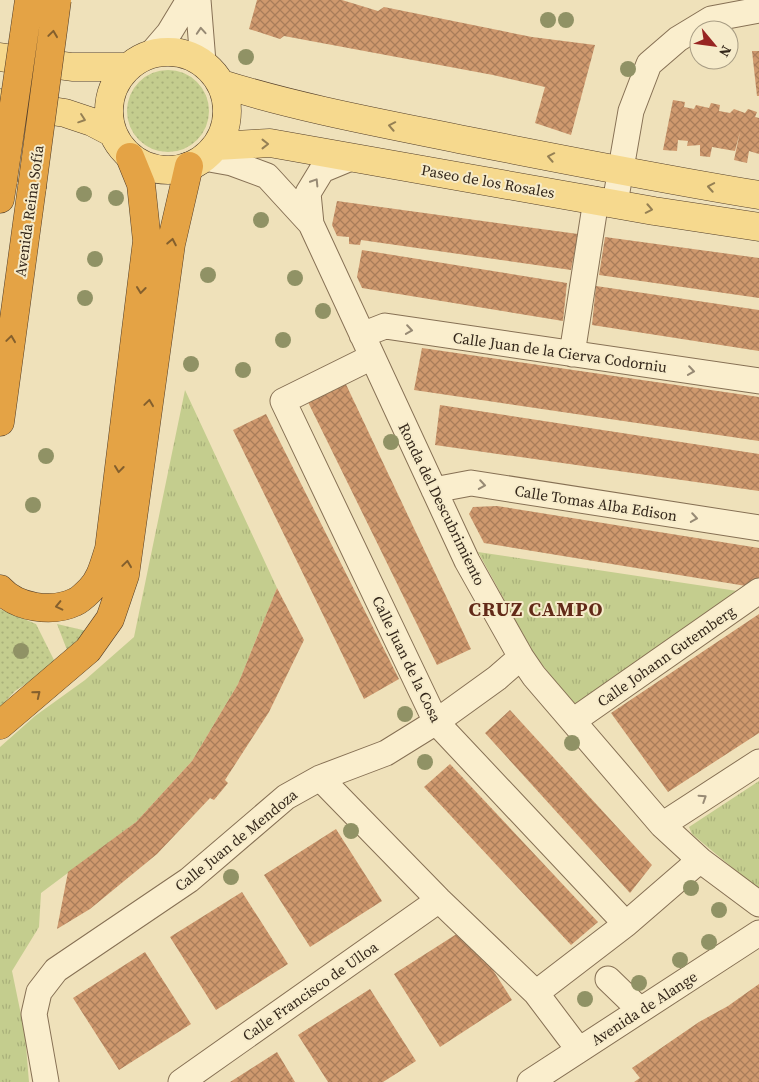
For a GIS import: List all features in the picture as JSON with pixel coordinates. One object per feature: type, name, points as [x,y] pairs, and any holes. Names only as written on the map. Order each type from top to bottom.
[{"type":"highway","name":"Avenida Reina Sofía","points":[[1,189],[29,0]]},
{"type":"highway","name":"Avenida Reina Sofía","points":[[0,422],[57,0]]},
{"type":"highway","points":[[0,589],[19,603],[46,609],[75,602],[90,589],[100,576],[109,549],[147,241],[141,184],[130,157]]},
{"type":"highway","points":[[0,725],[88,650],[110,619],[125,575],[171,244],[203,157]]},
{"type":"main road","points":[[0,57],[72,67],[139,60],[165,51],[189,55],[203,62],[213,71],[222,84],[226,97],[228,114],[223,133],[203,157],[174,170],[161,170],[146,166],[130,157],[121,147],[113,133],[109,115],[110,98],[116,83],[139,60]]},
{"type":"main road","points":[[222,84],[361,120],[759,195]]},
{"type":"main road","points":[[0,104],[65,113],[92,122],[113,133]]},
{"type":"main road","name":"Paseo de los Rosales","points":[[203,157],[270,143],[654,211],[759,227]]},
{"type":"street","points":[[139,60],[169,33],[189,0]]},
{"type":"street","points":[[198,0],[203,62]]},
{"type":"street","points":[[572,354],[605,201],[620,170],[631,111],[649,64],[678,39],[712,19],[759,10]]},
{"type":"street","points":[[203,157],[232,163],[267,176],[311,224]]},
{"type":"street","name":"Ronda del Descubrimiento","points":[[351,158],[322,170],[308,193],[311,224],[467,561],[521,657],[534,676],[662,825],[700,860],[759,904]]},
{"type":"street","name":"Calle Juan de la Cierva Codorniu","points":[[283,401],[367,346],[384,326],[759,381]]},
{"type":"street","name":"Calle Juan de la Cosa","points":[[283,401],[436,722],[626,924]]},
{"type":"street","name":"Calle Tomas Alba Edison","points":[[434,490],[471,483],[759,528]]},
{"type":"street","name":"Calle Johann Gutemberg","points":[[573,721],[759,591]]},
{"type":"street","name":"Calle Juan de Mendoza","points":[[46,1082],[34,1014],[39,992],[56,970],[189,880],[286,797],[320,778],[386,753],[436,722],[497,678],[521,657]]},
{"type":"street","points":[[662,825],[759,762]]},
{"type":"street","points":[[320,778],[439,900],[536,993],[580,1050]]},
{"type":"street","points":[[536,993],[626,924],[700,860]]},
{"type":"street","name":"Calle Francisco de Ulloa","points":[[181,1082],[439,900]]},
{"type":"street","name":"Avenida de Alange","points":[[530,1082],[759,933]]},
{"type":"street","points":[[608,979],[640,1010]]},
{"type":"green space","points":[[168,70],[184,73],[197,82],[206,95],[209,111],[206,127],[197,140],[184,149],[168,152],[152,149],[139,140],[130,127],[127,111],[130,95],[139,82],[152,73]]},
{"type":"green space","points":[[185,390],[277,588],[238,684],[192,761],[136,822],[41,893],[39,927],[12,971],[25,1034],[29,1082],[0,1082],[0,747],[35,716],[85,680],[134,637]]},
{"type":"green space","points":[[478,552],[744,592],[575,707],[534,654]]},
{"type":"green space","points":[[0,609],[36,624],[56,664],[15,691],[0,707]]},
{"type":"green space","points":[[57,624],[87,631],[67,650]]},
{"type":"green space","points":[[759,781],[759,890],[692,834],[689,827]]},
{"type":"building","points":[[257,0],[342,0],[378,11],[384,7],[532,37],[595,45],[571,135],[535,123],[545,87],[493,75],[284,36],[280,39],[249,29]]},
{"type":"building","points":[[752,51],[759,51],[759,96],[757,96]]},
{"type":"building","points":[[673,100],[685,102],[684,107],[694,109],[696,105],[709,108],[711,103],[720,105],[719,111],[730,113],[734,109],[745,113],[748,109],[757,112],[755,117],[759,118],[759,154],[749,151],[747,163],[734,160],[740,132],[735,151],[712,147],[710,157],[700,156],[700,145],[687,146],[688,141],[678,140],[677,151],[663,150]]},
{"type":"building","points":[[337,201],[578,234],[571,270],[361,240],[360,245],[349,244],[349,237],[337,236],[332,225]]},
{"type":"building","points":[[605,237],[759,258],[759,298],[599,275]]},
{"type":"building","points":[[362,250],[567,283],[563,321],[362,288],[357,277]]},
{"type":"building","points":[[596,286],[759,310],[759,351],[592,325]]},
{"type":"building","points":[[422,348],[759,397],[759,441],[414,390]]},
{"type":"building","points":[[343,378],[471,649],[437,665],[305,396]]},
{"type":"building","points":[[440,405],[759,454],[759,491],[435,445]]},
{"type":"building","points":[[266,414],[399,679],[364,699],[233,430]]},
{"type":"building","points":[[497,506],[759,548],[759,578],[746,586],[484,543],[469,514],[473,507]]},
{"type":"building","points":[[277,588],[304,640],[269,712],[225,780],[228,783],[214,800],[210,798],[157,854],[90,909],[57,929],[68,872],[136,822],[192,761],[238,684]]},
{"type":"building","points":[[759,614],[759,733],[668,792],[611,713]]},
{"type":"building","points":[[510,710],[652,865],[630,893],[485,733]]},
{"type":"building","points":[[450,764],[598,922],[571,945],[424,787]]},
{"type":"building","points":[[336,829],[382,901],[310,947],[264,875]]},
{"type":"building","points":[[242,892],[288,964],[216,1010],[170,937]]},
{"type":"building","points":[[466,928],[512,1000],[440,1047],[394,974]]},
{"type":"building","points":[[145,952],[191,1024],[119,1070],[73,998]]},
{"type":"building","points":[[759,984],[759,1082],[634,1082],[640,1078],[632,1068]]},
{"type":"building","points":[[370,989],[416,1061],[383,1082],[328,1082],[298,1035]]},
{"type":"building","points":[[277,1052],[295,1082],[230,1082]]},
{"type":"district","name":"CRUZ CAMPO","points":[[536,609]]}]
